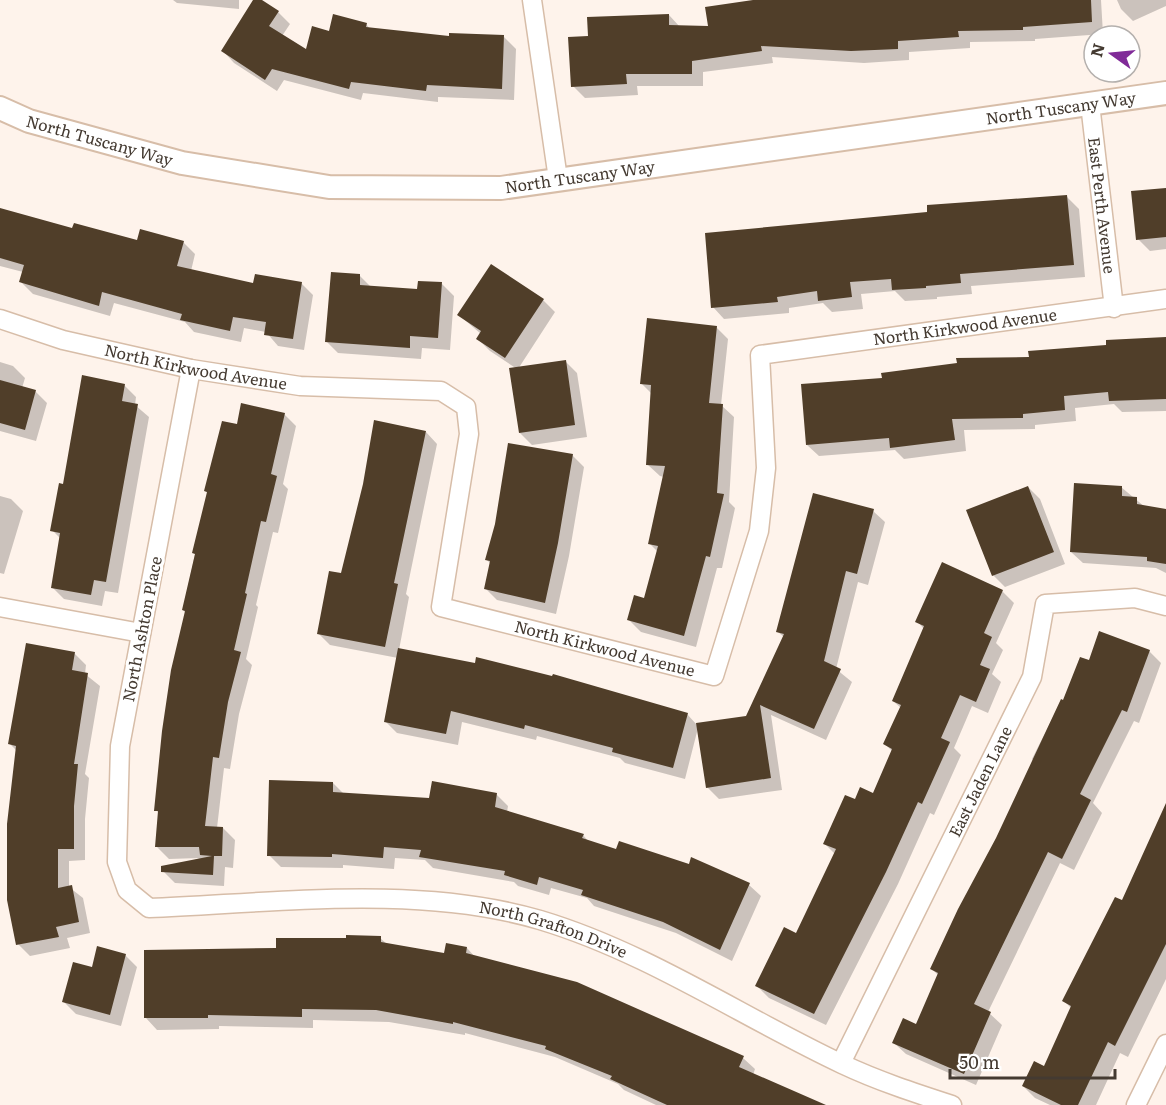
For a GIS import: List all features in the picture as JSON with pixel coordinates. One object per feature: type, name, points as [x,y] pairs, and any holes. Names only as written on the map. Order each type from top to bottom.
[{"type":"street","points":[[532,0],[558,179]]},
{"type":"street","name":"North Tuscany Way","points":[[0,108],[29,121],[182,163],[329,187],[501,188],[1166,93]]},
{"type":"street","name":"East Perth Avenue","points":[[1090,104],[1114,308]]},
{"type":"street","name":"North Kirkwood Avenue","points":[[0,319],[63,340],[191,369],[300,386],[441,391],[466,407],[469,434],[441,607],[714,676],[759,531],[766,468],[760,355],[1114,308],[1166,299]]},
{"type":"street","name":"North Ashton Place","points":[[127,890],[117,862],[120,746],[191,369]]},
{"type":"street","name":"East Jaden Lane","points":[[841,1064],[1032,677],[1045,604],[1135,598],[1166,606]]},
{"type":"street","points":[[0,607],[141,633]]},
{"type":"street","name":"North Grafton Drive","points":[[127,890],[148,908],[395,898],[467,905],[540,920],[628,954],[841,1064],[887,1084],[952,1105]]},
{"type":"street","points":[[1136,1105],[1166,1044]]},
{"type":"building","points":[[253,0],[262,0],[279,11],[269,26],[306,49],[312,26],[329,31],[333,14],[367,23],[366,27],[449,36],[449,33],[504,35],[502,89],[427,85],[426,91],[351,82],[349,89],[272,69],[265,80],[221,51]]},
{"type":"building","points":[[753,0],[1091,0],[1092,22],[1023,27],[1023,30],[958,31],[959,37],[898,41],[898,49],[851,51],[761,46],[762,51],[692,61],[692,74],[626,74],[627,84],[571,87],[568,37],[588,36],[587,17],[669,14],[669,25],[708,26],[705,7]]},
{"type":"building","points":[[1166,188],[1166,237],[1136,240],[1131,191]]},
{"type":"building","points":[[1067,195],[1074,265],[960,274],[961,283],[926,286],[926,288],[892,290],[891,279],[850,282],[852,297],[818,301],[817,291],[777,297],[778,302],[711,308],[705,233],[927,212],[927,205]]},
{"type":"building","points":[[0,208],[72,228],[74,223],[137,240],[140,229],[184,241],[177,266],[253,283],[255,274],[302,282],[293,339],[264,335],[266,322],[233,317],[230,331],[180,320],[182,314],[102,292],[99,306],[19,282],[24,265],[0,258]]},
{"type":"building","points":[[491,264],[544,299],[505,358],[476,339],[481,331],[457,315]]},
{"type":"building","points":[[331,272],[360,274],[360,285],[417,289],[418,281],[442,282],[438,338],[410,336],[410,348],[325,342]]},
{"type":"building","points":[[647,318],[717,326],[709,403],[723,404],[717,493],[724,494],[710,557],[706,556],[684,636],[627,620],[634,595],[644,598],[658,546],[648,544],[665,466],[646,465],[651,385],[640,384]]},
{"type":"building","points":[[1166,337],[1166,399],[1109,401],[1108,392],[1064,396],[1065,410],[1023,414],[1023,418],[952,419],[955,440],[890,448],[889,438],[806,445],[801,384],[882,378],[881,373],[957,363],[956,358],[1029,357],[1028,351],[1106,345],[1106,340]]},
{"type":"building","points":[[566,360],[575,425],[519,433],[509,368]]},
{"type":"building","points":[[82,375],[125,384],[122,401],[138,404],[106,582],[94,580],[91,595],[51,588],[60,533],[50,531],[59,483],[63,484]]},
{"type":"building","points":[[0,380],[36,390],[25,430],[0,423]]},
{"type":"building","points":[[241,403],[285,413],[271,474],[277,476],[266,522],[261,521],[234,650],[241,652],[228,702],[219,758],[213,757],[205,826],[223,827],[222,856],[214,856],[213,875],[161,872],[161,866],[212,856],[200,855],[199,847],[155,847],[158,811],[154,811],[171,670],[185,611],[182,610],[195,554],[192,553],[207,492],[204,491],[222,421],[237,424]]},
{"type":"building","points":[[374,420],[426,431],[394,583],[398,584],[385,647],[317,634],[329,571],[341,573],[363,484]]},
{"type":"building","points":[[508,443],[573,454],[545,603],[484,589],[490,561],[485,560],[495,524]]},
{"type":"building","points":[[1074,483],[1122,486],[1122,496],[1137,497],[1137,504],[1166,509],[1166,564],[1147,561],[1147,557],[1070,552]]},
{"type":"building","points":[[1028,486],[1054,552],[992,576],[966,510]]},
{"type":"building","points":[[813,493],[874,509],[857,574],[846,571],[824,661],[841,669],[814,729],[760,705],[771,778],[706,788],[696,723],[746,716],[784,634],[776,632]]},
{"type":"building","points":[[942,562],[1003,590],[984,633],[992,637],[980,665],[990,669],[976,702],[960,695],[941,738],[950,742],[922,804],[918,802],[886,872],[814,1014],[755,986],[784,927],[796,933],[836,849],[823,844],[845,795],[855,799],[860,787],[873,793],[892,749],[883,744],[901,705],[892,701],[924,626],[915,622]]},
{"type":"building","points":[[1099,631],[1150,650],[1127,712],[1122,710],[1080,794],[1091,800],[1062,859],[1048,852],[974,1004],[991,1012],[964,1074],[892,1043],[903,1018],[916,1024],[938,973],[930,969],[958,909],[996,838],[1061,699],[1063,700],[1080,657],[1089,660]]},
{"type":"building","points":[[26,643],[75,652],[72,670],[88,673],[74,764],[78,764],[74,806],[74,849],[58,849],[58,888],[72,885],[79,922],[56,927],[59,937],[16,945],[7,900],[7,824],[16,746],[8,744]]},
{"type":"building","points":[[398,648],[475,663],[476,657],[552,676],[553,674],[688,713],[673,768],[612,752],[613,748],[525,725],[524,729],[451,711],[446,734],[384,722]]},
{"type":"building","points":[[269,780],[333,782],[333,792],[429,798],[432,781],[497,793],[495,807],[584,834],[582,838],[616,849],[619,841],[689,864],[691,857],[750,883],[720,950],[663,922],[581,895],[583,890],[539,877],[537,885],[504,875],[505,871],[419,857],[421,850],[384,847],[383,858],[332,854],[332,857],[267,856]]},
{"type":"building","points":[[1166,803],[1166,944],[1115,1046],[1108,1042],[1078,1105],[1061,1105],[1022,1086],[1034,1061],[1044,1066],[1071,1006],[1062,1001],[1115,897],[1122,900]]},
{"type":"building","points":[[346,935],[381,936],[381,942],[444,953],[446,943],[467,947],[466,953],[577,982],[744,1056],[739,1067],[826,1105],[667,1105],[610,1079],[612,1076],[545,1049],[546,1046],[453,1022],[453,1024],[376,1010],[302,1009],[302,1017],[208,1015],[208,1018],[144,1018],[144,950],[276,948],[276,938],[346,938]]},
{"type":"building","points":[[97,946],[126,954],[110,1015],[62,1002],[73,962],[92,967]]}]
